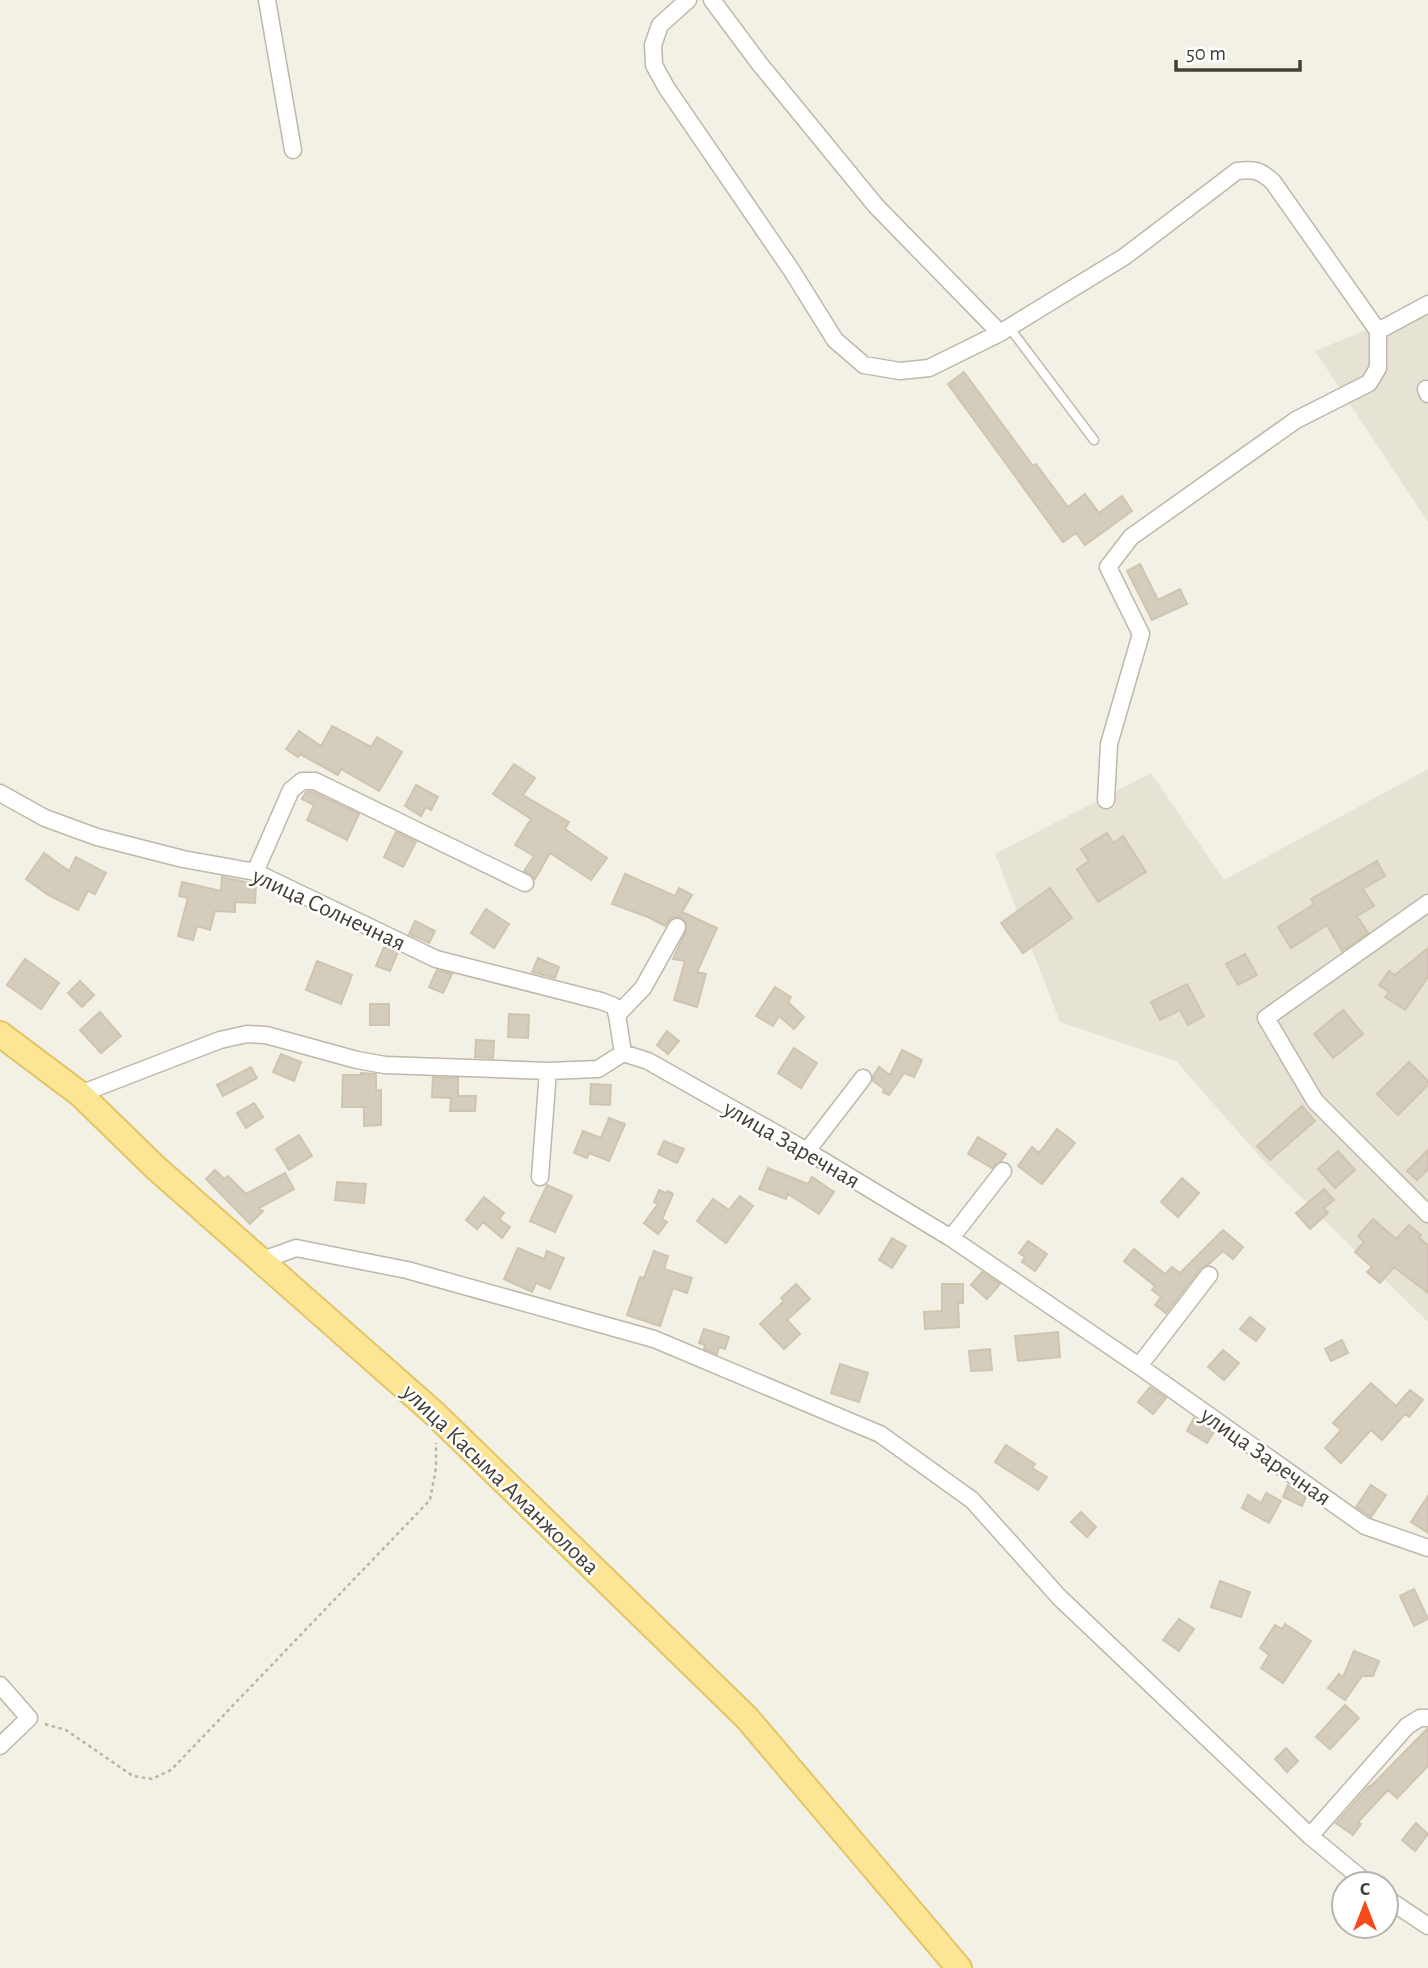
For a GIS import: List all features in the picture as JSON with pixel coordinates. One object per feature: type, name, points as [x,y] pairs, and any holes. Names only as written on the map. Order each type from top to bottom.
[{"type":"main road","name":"улица Касыма Аманжолова","points":[[0,1034],[79,1094],[156,1168],[435,1414],[747,1717],[959,1968]]},
{"type":"street","points":[[267,0],[293,150]]},
{"type":"street","points":[[688,0],[660,25],[653,45],[654,65],[835,340],[864,365],[900,371],[929,368],[1005,330],[1124,257],[1237,171],[1253,169],[1273,182],[1378,331],[1378,368],[1369,383],[1296,420],[1208,482],[1130,537],[1108,567],[1141,635],[1109,744],[1105,800]]},
{"type":"street","points":[[712,0],[759,63],[876,206],[1005,330]]},
{"type":"street","points":[[1378,331],[1428,304]]},
{"type":"street","points":[[256,872],[291,790],[302,781],[315,781],[526,883]]},
{"type":"street","name":"улица Солнечная","points":[[0,793],[45,818],[97,836],[183,859],[256,872],[436,959],[601,1000],[614,1006],[618,1015]]},
{"type":"street","points":[[1428,903],[1266,1018],[1315,1101],[1428,1214]]},
{"type":"street","points":[[79,1094],[220,1040],[247,1034],[265,1035],[385,1065],[548,1071],[598,1069],[623,1053],[618,1015],[643,988],[677,927]]},
{"type":"street","name":"улица Заречная","points":[[623,1053],[648,1061],[807,1151],[951,1238],[1139,1366],[1365,1526],[1428,1548]]},
{"type":"street","points":[[540,1177],[548,1071]]},
{"type":"street","points":[[807,1151],[863,1078]]},
{"type":"street","points":[[951,1238],[1003,1171]]},
{"type":"street","points":[[262,1260],[296,1248],[407,1270],[654,1339],[880,1434],[972,1500],[1059,1597],[1310,1836],[1351,1870]]},
{"type":"street","points":[[1139,1366],[1209,1275]]},
{"type":"street","points":[[0,1685],[29,1718],[0,1746]]},
{"type":"street","points":[[1310,1836],[1407,1726],[1420,1718],[1428,1718]]},
{"type":"street","points":[[1400,1908],[1428,1926]]},
{"type":"lane","points":[[1005,330],[1094,440]]},
{"type":"path","points":[[29,1718],[66,1730],[133,1776],[152,1779],[171,1770],[430,1500],[436,1468],[435,1414]]},
{"type":"shaded area","points":[[1428,305],[1428,522],[1315,351]]},
{"type":"shaded area","points":[[1428,769],[1428,1322],[1263,1160],[1176,1061],[1060,1022],[995,854],[1151,773],[1224,880]]},
{"type":"building","points":[[964,372],[1033,466],[1036,464],[1068,507],[1085,494],[1099,513],[1122,496],[1132,511],[1085,545],[1076,533],[1063,542],[948,384]]},
{"type":"building","points":[[1140,564],[1158,600],[1180,589],[1187,604],[1152,620],[1127,571]]},
{"type":"building","points":[[332,726],[371,747],[377,737],[402,752],[379,791],[341,769],[338,775],[286,749],[299,731],[321,746]]},
{"type":"building","points":[[514,764],[535,778],[523,795],[569,822],[565,829],[607,858],[591,880],[550,853],[535,879],[524,871],[534,856],[515,845],[531,819],[493,794]]},
{"type":"building","points":[[416,785],[438,797],[431,810],[426,807],[421,816],[405,806]]},
{"type":"building","points":[[306,792],[313,792],[359,814],[347,840],[307,820],[314,805],[302,799]]},
{"type":"building","points":[[396,832],[416,842],[403,867],[384,857]]},
{"type":"building","points":[[1107,833],[1113,843],[1123,836],[1146,872],[1098,902],[1077,869],[1089,861],[1081,849]]},
{"type":"building","points":[[44,853],[69,871],[76,857],[106,873],[95,894],[88,891],[78,910],[48,895],[26,879]]},
{"type":"building","points":[[1377,861],[1385,876],[1363,889],[1374,906],[1357,916],[1368,933],[1342,951],[1327,925],[1291,948],[1278,927],[1314,904],[1311,899]]},
{"type":"building","points":[[625,874],[675,896],[679,888],[692,895],[682,912],[717,928],[697,972],[706,974],[697,1007],[674,1000],[685,961],[673,959],[686,931],[686,922],[676,917],[671,918],[665,926],[612,904]]},
{"type":"building","points":[[222,877],[256,884],[255,903],[235,902],[235,912],[215,911],[210,930],[197,926],[193,940],[178,936],[188,898],[179,896],[182,882],[221,891]]},
{"type":"building","points":[[1050,888],[1072,918],[1023,953],[1001,923]]},
{"type":"building","points":[[486,909],[509,924],[494,948],[471,933]]},
{"type":"building","points":[[415,921],[435,931],[429,943],[409,934]]},
{"type":"building","points":[[384,947],[398,952],[390,971],[376,966]]},
{"type":"building","points":[[1428,948],[1428,977],[1405,1010],[1385,997],[1389,992],[1379,985],[1389,971],[1395,975]]},
{"type":"building","points":[[1245,954],[1257,975],[1238,985],[1226,964]]},
{"type":"building","points":[[538,958],[559,967],[555,978],[532,972]]},
{"type":"building","points":[[25,959],[59,983],[41,1009],[7,985]]},
{"type":"building","points":[[317,961],[352,975],[341,1004],[306,990]]},
{"type":"building","points":[[437,970],[452,974],[443,993],[429,987]]},
{"type":"building","points":[[80,981],[94,995],[82,1007],[68,993]]},
{"type":"building","points":[[1187,984],[1204,1016],[1188,1025],[1180,1010],[1160,1020],[1151,1002]]},
{"type":"building","points":[[775,987],[791,997],[788,1002],[804,1017],[794,1029],[779,1016],[773,1026],[756,1016]]},
{"type":"building","points":[[370,1004],[389,1004],[389,1025],[370,1025]]},
{"type":"building","points":[[1343,1010],[1363,1034],[1333,1058],[1314,1034]]},
{"type":"building","points":[[100,1012],[121,1036],[101,1053],[80,1030]]},
{"type":"building","points":[[509,1014],[529,1015],[528,1038],[508,1037]]},
{"type":"building","points":[[667,1031],[679,1041],[668,1054],[657,1045]]},
{"type":"building","points":[[476,1040],[494,1041],[493,1058],[475,1057]]},
{"type":"building","points":[[794,1048],[817,1063],[801,1088],[778,1073]]},
{"type":"building","points":[[902,1050],[922,1060],[914,1077],[904,1073],[889,1095],[873,1081],[873,1076],[879,1067],[890,1075]]},
{"type":"building","points":[[281,1054],[301,1062],[294,1081],[273,1072]]},
{"type":"building","points":[[1409,1062],[1428,1081],[1428,1085],[1398,1115],[1377,1094]]},
{"type":"building","points":[[251,1067],[257,1078],[223,1096],[217,1085]]},
{"type":"building","points":[[376,1074],[376,1091],[381,1090],[381,1125],[364,1126],[364,1107],[342,1107],[343,1075]]},
{"type":"building","points":[[433,1077],[458,1078],[458,1096],[476,1096],[475,1111],[450,1111],[451,1098],[432,1097]]},
{"type":"building","points":[[591,1084],[611,1085],[610,1105],[590,1104]]},
{"type":"building","points":[[254,1103],[263,1117],[246,1128],[237,1113]]},
{"type":"building","points":[[1302,1106],[1315,1121],[1270,1160],[1257,1146]]},
{"type":"building","points":[[609,1118],[625,1124],[609,1161],[589,1153],[587,1158],[574,1153],[583,1131],[601,1138]]},
{"type":"building","points":[[1057,1129],[1075,1143],[1042,1184],[1018,1166],[1032,1147],[1039,1153]]},
{"type":"building","points":[[299,1135],[312,1156],[289,1170],[276,1149]]},
{"type":"building","points":[[978,1137],[1006,1154],[992,1168],[968,1154]]},
{"type":"building","points":[[664,1141],[684,1149],[677,1163],[658,1154]]},
{"type":"building","points":[[1428,1150],[1428,1169],[1417,1180],[1407,1171]]},
{"type":"building","points":[[1338,1151],[1355,1170],[1335,1188],[1318,1169]]},
{"type":"building","points":[[768,1168],[808,1184],[812,1177],[834,1192],[819,1214],[788,1194],[786,1199],[759,1189]]},
{"type":"building","points":[[215,1170],[224,1179],[228,1176],[246,1194],[285,1173],[294,1189],[259,1208],[263,1211],[250,1224],[206,1179]]},
{"type":"building","points":[[1182,1178],[1199,1193],[1178,1217],[1161,1202]]},
{"type":"building","points":[[337,1182],[366,1184],[364,1203],[335,1200]]},
{"type":"building","points":[[547,1185],[572,1196],[555,1232],[530,1221]]},
{"type":"building","points":[[1324,1189],[1334,1200],[1324,1208],[1328,1213],[1310,1229],[1296,1213]]},
{"type":"building","points":[[659,1190],[673,1194],[662,1219],[667,1222],[658,1234],[644,1223],[658,1204],[654,1202]]},
{"type":"building","points":[[740,1196],[753,1206],[726,1243],[697,1221],[713,1199],[729,1210]]},
{"type":"building","points":[[484,1197],[504,1213],[499,1219],[510,1227],[502,1238],[483,1222],[477,1229],[466,1220]]},
{"type":"building","points":[[1373,1219],[1396,1239],[1409,1225],[1421,1235],[1419,1238],[1428,1245],[1428,1293],[1394,1267],[1380,1283],[1367,1272],[1372,1267],[1355,1252],[1364,1242],[1358,1236]]},
{"type":"building","points":[[1223,1230],[1243,1247],[1233,1259],[1223,1251],[1201,1268],[1166,1313],[1155,1305],[1161,1297],[1152,1290],[1155,1286],[1124,1261],[1134,1249],[1165,1274],[1172,1267],[1180,1273]]},
{"type":"building","points":[[892,1238],[906,1246],[892,1268],[879,1260]]},
{"type":"building","points":[[1028,1241],[1047,1254],[1035,1271],[1022,1262],[1025,1257],[1019,1253]]},
{"type":"building","points":[[518,1248],[544,1259],[547,1251],[564,1258],[550,1289],[536,1283],[532,1292],[504,1279]]},
{"type":"building","points":[[654,1251],[668,1256],[664,1269],[692,1278],[687,1293],[673,1288],[660,1326],[627,1315],[640,1277],[644,1278]]},
{"type":"building","points":[[982,1272],[1000,1284],[987,1299],[971,1285]]},
{"type":"building","points":[[796,1284],[810,1299],[787,1320],[800,1334],[784,1349],[760,1324],[784,1301],[781,1298]]},
{"type":"building","points":[[942,1284],[963,1284],[963,1303],[958,1303],[959,1327],[925,1329],[924,1312],[942,1311]]},
{"type":"building","points":[[1250,1317],[1265,1329],[1256,1341],[1240,1329]]},
{"type":"building","points":[[704,1329],[729,1337],[725,1349],[719,1347],[717,1354],[704,1349],[705,1345],[699,1343]]},
{"type":"building","points":[[1058,1332],[1060,1357],[1018,1361],[1015,1336]]},
{"type":"building","points":[[1342,1340],[1348,1353],[1331,1361],[1325,1349]]},
{"type":"building","points":[[990,1349],[992,1370],[971,1371],[969,1351]]},
{"type":"building","points":[[1223,1350],[1239,1363],[1224,1380],[1208,1367]]},
{"type":"building","points":[[840,1364],[868,1373],[859,1402],[831,1393]]},
{"type":"building","points":[[1371,1383],[1396,1406],[1410,1390],[1423,1400],[1409,1417],[1405,1414],[1382,1440],[1371,1430],[1341,1463],[1325,1448],[1341,1430],[1333,1423]]},
{"type":"building","points":[[1150,1387],[1166,1398],[1153,1414],[1138,1402]]},
{"type":"building","points":[[1194,1418],[1214,1432],[1207,1443],[1187,1431]]},
{"type":"building","points":[[1006,1445],[1035,1464],[1032,1468],[1047,1477],[1038,1490],[995,1462]]},
{"type":"building","points":[[1288,1485],[1306,1497],[1302,1506],[1283,1497]]},
{"type":"building","points":[[1371,1485],[1386,1495],[1371,1517],[1356,1507]]},
{"type":"building","points":[[1266,1493],[1281,1501],[1269,1523],[1242,1508],[1248,1495],[1261,1503]]},
{"type":"building","points":[[1428,1496],[1428,1533],[1411,1522]]},
{"type":"building","points":[[1081,1512],[1096,1527],[1087,1537],[1071,1522]]},
{"type":"building","points":[[1220,1581],[1250,1592],[1241,1617],[1211,1607]]},
{"type":"building","points":[[1414,1589],[1428,1619],[1414,1626],[1400,1596]]},
{"type":"building","points":[[1179,1619],[1194,1629],[1179,1651],[1163,1640]]},
{"type":"building","points":[[1285,1624],[1311,1641],[1283,1683],[1261,1668],[1269,1655],[1260,1648],[1275,1625],[1282,1629]]},
{"type":"building","points":[[1354,1651],[1379,1661],[1373,1676],[1362,1676],[1345,1700],[1328,1688],[1339,1674],[1343,1677]]},
{"type":"building","points":[[1345,1705],[1359,1718],[1330,1749],[1316,1737]]},
{"type":"building","points":[[1428,1728],[1428,1766],[1397,1798],[1388,1790],[1358,1822],[1361,1824],[1353,1835],[1336,1823],[1369,1786]]},
{"type":"building","points":[[1286,1748],[1298,1761],[1287,1772],[1275,1759]]},
{"type":"building","points":[[1416,1823],[1428,1834],[1415,1851],[1402,1840]]}]
